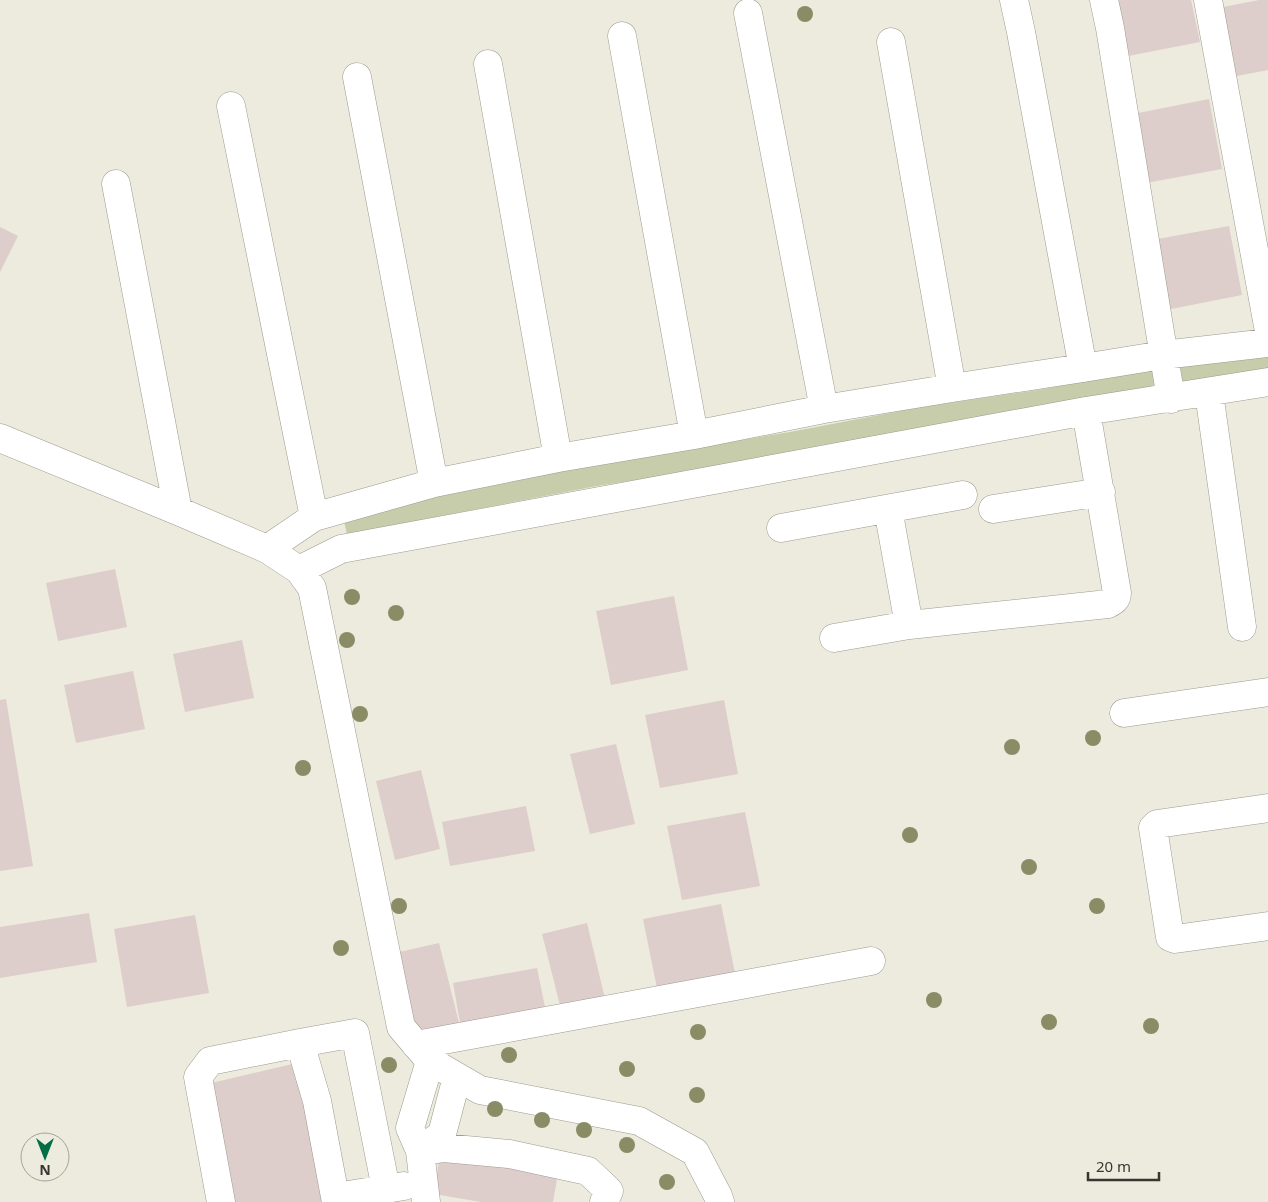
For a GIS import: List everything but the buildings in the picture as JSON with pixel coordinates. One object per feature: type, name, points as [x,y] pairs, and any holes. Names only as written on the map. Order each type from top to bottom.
[{"type":"street","points":[[1014,0],[1083,368]]},
{"type":"street","points":[[1104,0],[1171,398]]},
{"type":"street","points":[[1208,0],[1268,326]]},
{"type":"street","points":[[748,13],[824,409]]},
{"type":"street","points":[[622,36],[694,435]]},
{"type":"street","points":[[891,42],[952,388]]},
{"type":"street","points":[[488,64],[558,458]]},
{"type":"street","points":[[357,77],[434,483]]},
{"type":"street","points":[[231,106],[314,517]]},
{"type":"street","points":[[116,184],[178,511]]},
{"type":"street","points":[[266,549],[314,517],[434,483],[824,409],[1163,355],[1268,343]]},
{"type":"street","points":[[299,570],[341,549],[1086,411],[1209,393],[1268,382]]},
{"type":"street","points":[[1209,393],[1242,626]]},
{"type":"street","points":[[834,638],[909,625],[1113,602],[1117,598],[1117,592],[1086,411]]},
{"type":"street","points":[[0,438],[266,549],[299,570],[312,588],[401,1027],[423,1053],[457,1077],[480,1090],[639,1121],[695,1152],[720,1202]]},
{"type":"street","points":[[993,509],[1101,492]]},
{"type":"street","points":[[781,528],[963,495]]},
{"type":"street","points":[[888,509],[909,625]]},
{"type":"street","points":[[1124,713],[1268,692]]},
{"type":"street","points":[[1268,808],[1157,824],[1153,828],[1170,937],[1175,939],[1268,926]]},
{"type":"street","points":[[423,1053],[871,961]]},
{"type":"street","points":[[221,1202],[198,1077],[210,1061],[300,1042],[355,1033],[386,1189]]},
{"type":"street","points":[[300,1042],[317,1101],[336,1200],[386,1189],[425,1192],[420,1151],[410,1128],[423,1053]]},
{"type":"street","points":[[420,1151],[442,1134],[457,1077]]},
{"type":"street","points":[[420,1151],[444,1148],[509,1154],[588,1171],[609,1191],[604,1202]]},
{"type":"green space","points":[[1268,353],[1268,371],[748,463],[597,486],[347,534],[344,521],[448,494],[590,465],[790,432],[916,408],[1044,389],[1152,367]]}]
